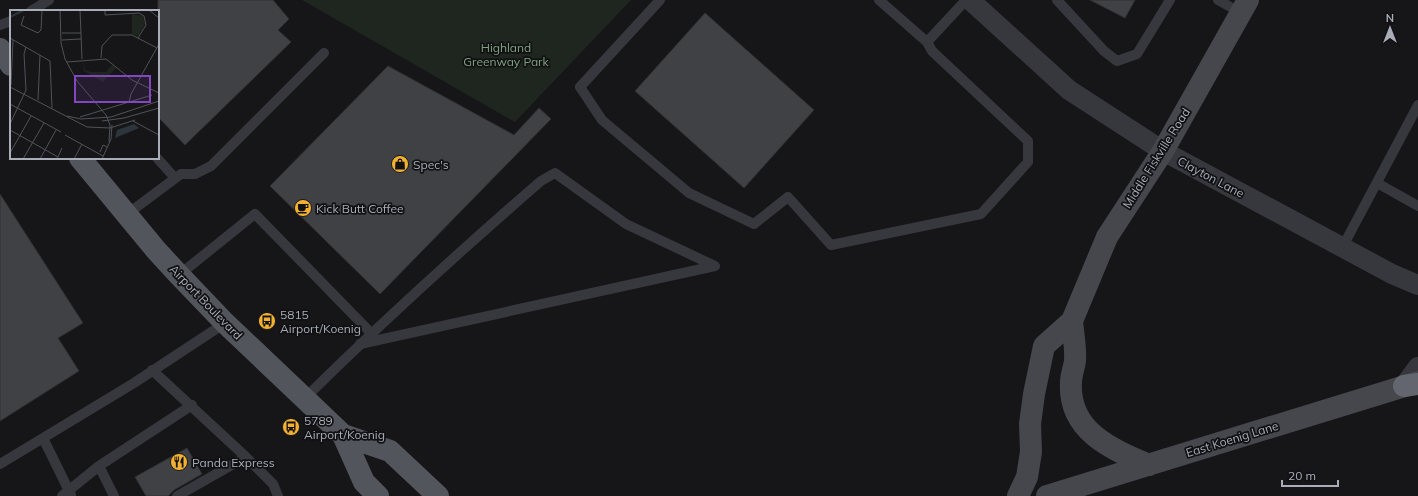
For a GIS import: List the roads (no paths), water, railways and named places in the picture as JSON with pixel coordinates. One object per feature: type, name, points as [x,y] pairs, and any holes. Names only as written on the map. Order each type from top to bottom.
[{"type":"main road","points":[[0,49],[10,64]]},
{"type":"main road","name":"Airport Boulevard","points":[[81,159],[126,215],[179,275],[225,323],[343,435],[364,482],[378,496]]},
{"type":"main road","name":"Airport Boulevard","points":[[343,435],[390,451],[438,496]]},
{"type":"street","name":"Clayton Lane","points":[[970,0],[1068,90],[1163,151],[1342,248],[1392,274],[1418,285]]},
{"type":"street","name":"Middle Fiskville Road","points":[[1018,496],[1027,477],[1031,452],[1030,424],[1034,394],[1044,346],[1072,320],[1107,237],[1163,151],[1244,7]]},
{"type":"street","name":"Clayton Lane","points":[[1392,274],[1418,301]]},
{"type":"street","name":"Middle Fiskville Road","points":[[1072,320],[1075,360],[1071,382],[1072,400],[1078,418],[1093,437],[1114,450],[1149,465]]},
{"type":"street","points":[[1413,384],[1418,367]]},
{"type":"street","name":"East Koenig Lane","points":[[1047,496],[1413,384]]},
{"type":"lane","points":[[32,10],[49,0]]},
{"type":"lane","points":[[660,0],[580,87],[602,120],[689,193],[754,224],[788,197],[832,245],[981,214],[1028,162],[1028,141],[932,51],[927,42],[879,0]]},
{"type":"lane","points":[[927,42],[966,0]]},
{"type":"lane","points":[[1057,0],[1104,51],[1118,61],[1137,54],[1170,0]]},
{"type":"lane","points":[[1218,0],[1244,7]]},
{"type":"lane","points":[[0,25],[10,21]]},
{"type":"lane","points":[[126,215],[174,178],[181,174],[195,174],[210,166],[324,53]]},
{"type":"lane","points":[[1342,248],[1418,105]]},
{"type":"lane","points":[[158,159],[174,178]]},
{"type":"lane","points":[[304,398],[371,333],[513,205],[541,181],[555,173],[626,224],[715,266],[360,344]]},
{"type":"lane","points":[[1377,183],[1418,206]]},
{"type":"lane","points":[[179,275],[255,214],[371,333]]},
{"type":"lane","points":[[0,464],[134,383],[225,323]]},
{"type":"lane","points":[[152,370],[246,456],[273,484],[278,496]]},
{"type":"lane","points":[[43,438],[68,494],[99,466],[192,405]]},
{"type":"lane","points":[[177,496],[246,456]]},
{"type":"lane","points":[[99,466],[114,496]]},
{"type":"place","name":"Spec's","points":[[400,164]]},
{"type":"place","name":"Kick Butt Coffee","points":[[303,208]]},
{"type":"place","name":"5815 Airport/Koenig","points":[[267,321]]},
{"type":"place","name":"5789 Airport/Koenig","points":[[291,427]]},
{"type":"place","name":"Panda Express","points":[[179,462]]},
{"type":"park label","name":"Highland Greenway Park","points":[[506,54]]}]
